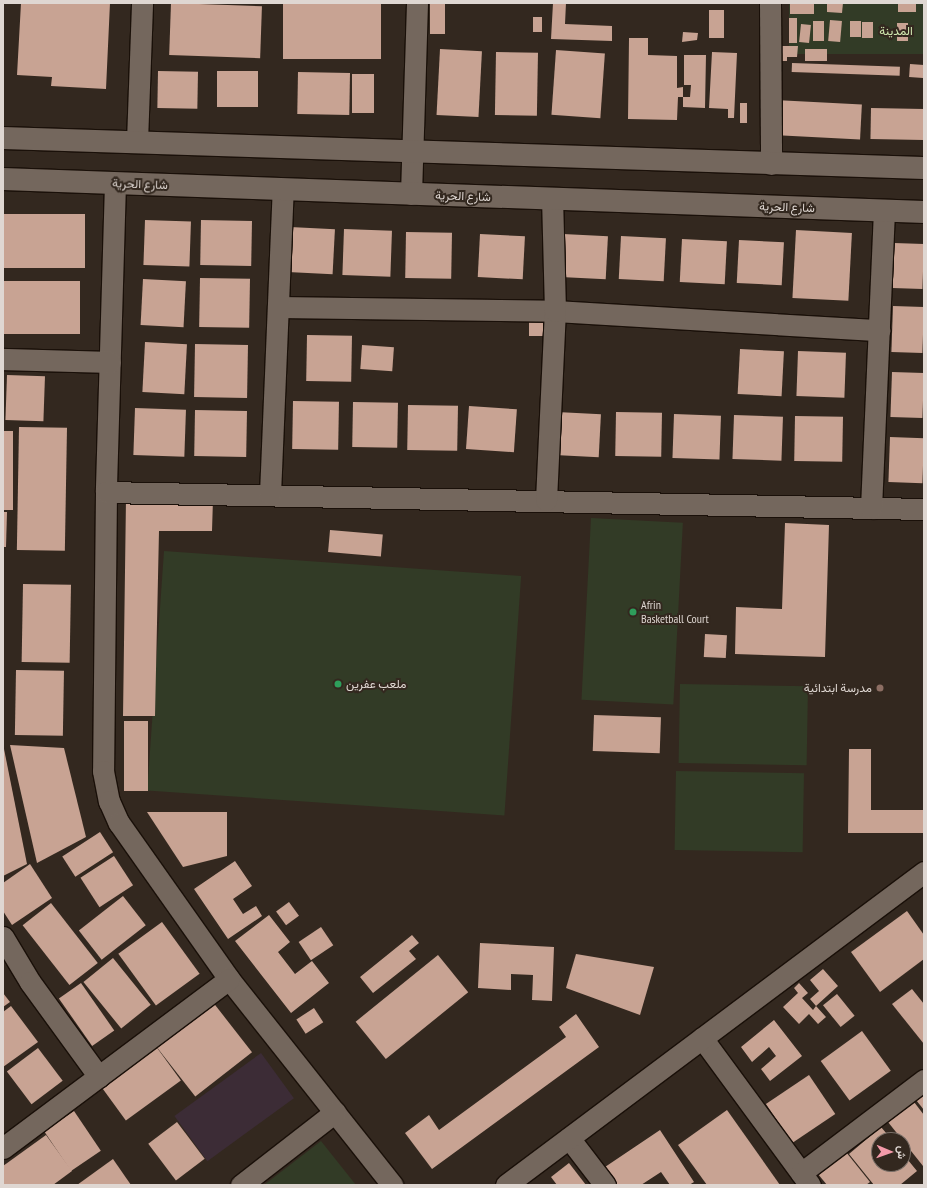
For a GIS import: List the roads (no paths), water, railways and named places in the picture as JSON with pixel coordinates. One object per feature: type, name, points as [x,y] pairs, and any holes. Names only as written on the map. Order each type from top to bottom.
[{"type":"main road","points":[[3,138],[137,140],[412,149],[771,164],[924,168]]},
{"type":"main road","name":"شارع الحرية","points":[[3,180],[924,212]]},
{"type":"street","points":[[137,140],[142,3]]},
{"type":"street","points":[[411,194],[418,3]]},
{"type":"street","points":[[770,3],[771,164]]},
{"type":"street","points":[[115,183],[106,492],[103,771],[109,801],[119,823],[230,979],[392,1185]]},
{"type":"street","points":[[270,494],[283,189]]},
{"type":"street","points":[[546,500],[555,311],[552,199]]},
{"type":"street","points":[[871,508],[884,210]]},
{"type":"street","points":[[278,307],[555,311],[879,330]]},
{"type":"street","points":[[3,359],[110,362]]},
{"type":"street","points":[[106,492],[270,494],[924,509]]},
{"type":"street","points":[[506,1185],[924,872]]},
{"type":"street","points":[[6,947],[99,1077]]},
{"type":"street","points":[[3,1148],[230,979]]},
{"type":"street","points":[[702,1038],[806,1179],[924,1080]]},
{"type":"street","points":[[241,1185],[335,1112]]},
{"type":"street","points":[[569,1138],[605,1185]]},
{"type":"place","name":"Afrin Basketball Court","points":[[633,612]]},
{"type":"place","name":"ملعب عفرين","points":[[338,684]]},
{"type":"place","name":"مدرسة ابتدائية","points":[[880,688]]},
{"type":"park label","name":"المدينة","points":[[896,31]]}]
